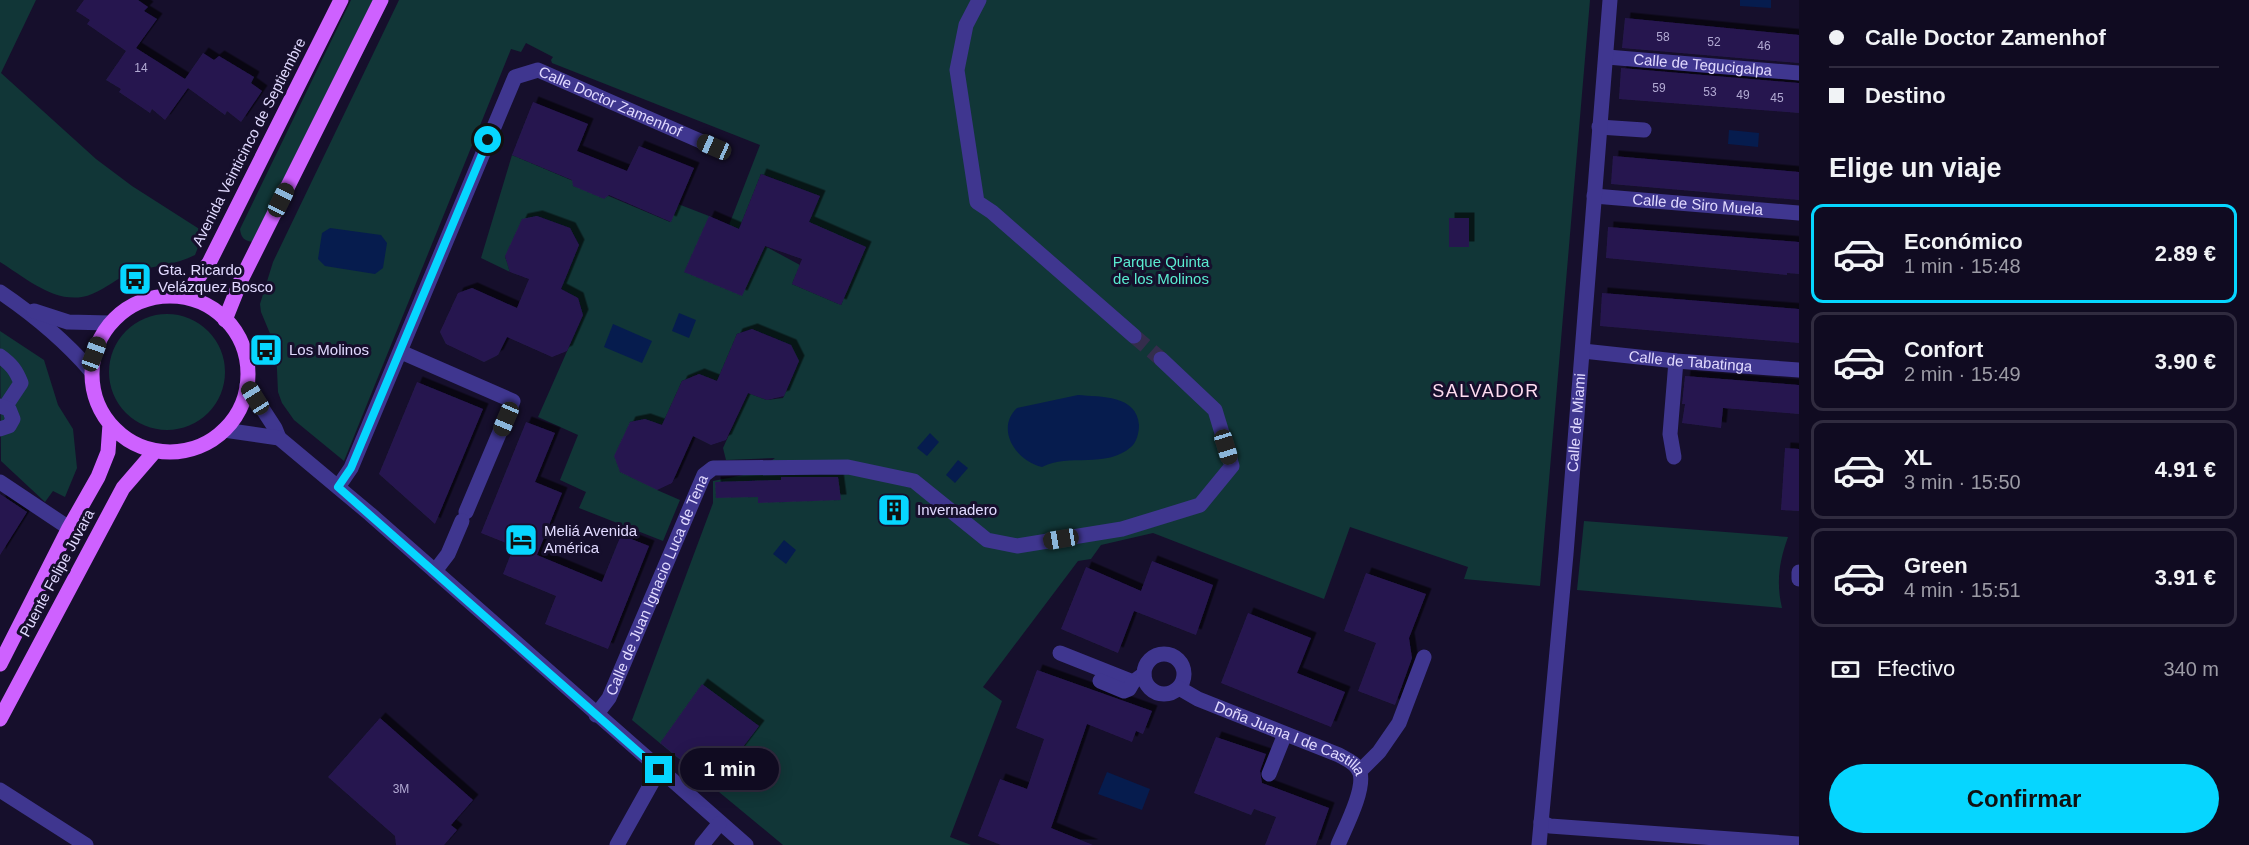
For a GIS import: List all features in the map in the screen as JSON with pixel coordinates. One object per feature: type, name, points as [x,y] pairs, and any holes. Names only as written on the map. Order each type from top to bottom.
[{"type":"main road","name":"Avenida Veinticinco de Septiembre","points":[[184,297],[209,263],[341,0]]},
{"type":"main road","points":[[225,320],[242,280],[381,0]]},
{"type":"main road","points":[[160,297],[184,297],[199,302],[213,309],[225,320],[236,334],[246,355],[247,385],[239,409],[224,430],[209,441],[192,449],[173,452],[155,451],[122,436],[110,424],[98,405],[91,371],[99,339],[110,323],[143,300],[160,297]]},
{"type":"main road","name":"Puente Felipe Juvara","points":[[0,664],[69,528],[98,477],[108,452],[110,424]]},
{"type":"main road","name":"Puente Felipe Juvara","points":[[0,719],[123,488],[155,451]]},
{"type":"street","points":[[979,0],[966,25],[957,70],[977,202],[992,212],[1134,336]]},
{"type":"street","name":"Calle de Miami","points":[[1539,845],[1583,351],[1610,0]]},
{"type":"street","name":"Calle de Tegucigalpa","points":[[1607,57],[1799,73]]},
{"type":"street","name":"Calle Doctor Zamenhof","points":[[338,487],[351,468],[514,77],[538,70],[714,147]]},
{"type":"street","points":[[1599,127],[1644,129]]},
{"type":"street","name":"Calle de Siro Muela","points":[[1594,196],[1799,213]]},
{"type":"street","points":[[0,292],[64,342],[91,371]]},
{"type":"street","points":[[14,302],[68,322],[110,323]]},
{"type":"street","name":"Calle de Tabatinga","points":[[1583,351],[1676,361],[1799,370]]},
{"type":"street","points":[[400,352],[513,401],[448,554],[435,571]]},
{"type":"street","points":[[0,356],[10,363],[21,383],[3,407],[13,416],[5,428],[0,445]]},
{"type":"street","name":"Calle de Juan Ignacio Luca de Tena","points":[[596,715],[609,698],[704,475],[713,468],[848,468],[914,481],[987,540],[1017,546],[1122,529],[1200,505],[1232,466],[1215,410],[1161,359]]},
{"type":"street","points":[[1674,457],[1670,434],[1676,361]]},
{"type":"street","name":"Calle de Juan Ignacio Luca de Tena","points":[[247,385],[279,438],[435,571],[719,824],[746,845]]},
{"type":"street","points":[[224,430],[279,438]]},
{"type":"street","points":[[0,482],[69,528]]},
{"type":"street","points":[[1799,572],[1799,579]]},
{"type":"street","name":"Doña Juana I de Castilla","points":[[1060,653],[1138,678],[1160,694],[1167,694],[1179,688],[1198,699],[1339,755],[1353,763],[1360,771],[1360,781],[1356,799],[1338,845]]},
{"type":"street","points":[[1100,681],[1124,691],[1129,689],[1153,657],[1159,654],[1172,655],[1178,659],[1184,670],[1179,688]]},
{"type":"street","points":[[1360,771],[1392,736],[1424,657]]},
{"type":"street","points":[[1269,774],[1285,734]]},
{"type":"street","points":[[617,845],[659,770]]},
{"type":"street","points":[[0,790],[86,845]]},
{"type":"street","points":[[1541,822],[1557,826],[1799,844]]},
{"type":"street","points":[[702,845],[719,824]]},
{"type":"green space","points":[[0,0],[36,0],[1,73],[96,159],[132,186],[204,232],[195,255],[133,272],[97,292],[80,297],[67,297],[43,289],[0,262]]},
{"type":"green space","points":[[351,0],[373,0],[252,242],[247,240],[242,237],[240,229]]},
{"type":"green space","name":"Parque Quinta de los Molinos","points":[[399,0],[1590,0],[1540,586],[1464,579],[1468,567],[1350,527],[1324,599],[1153,533],[1101,545],[1091,559],[1078,561],[983,687],[1002,701],[950,837],[971,845],[783,845],[632,720],[713,503],[713,481],[754,473],[775,458],[726,460],[723,448],[748,393],[767,400],[783,398],[799,361],[791,345],[752,329],[737,334],[717,381],[699,374],[682,381],[662,425],[645,419],[630,422],[657,490],[680,500],[663,541],[579,508],[586,492],[560,480],[578,435],[538,417],[583,315],[578,298],[561,289],[579,245],[570,228],[537,216],[505,256],[510,272],[481,258],[512,155],[670,222],[678,204],[709,216],[800,265],[792,284],[841,305],[865,247],[794,256],[820,196],[761,174],[739,229],[729,225],[760,145],[552,63],[553,57],[526,43],[521,52],[511,49],[344,461],[294,420],[282,403],[278,392],[276,348],[260,304],[273,262]]},
{"type":"green space","points":[[167,314],[189,318],[208,331],[221,350],[225,372],[221,394],[208,413],[189,426],[167,430],[145,426],[126,413],[113,394],[109,372],[113,350],[126,331],[145,318]]},
{"type":"green space","points":[[0,331],[44,360],[58,405],[73,429],[77,468],[65,497],[53,491],[45,502],[1,461]]},
{"type":"green space","points":[[1584,521],[1788,537],[1779,572],[1782,608],[1577,590]]},
{"type":"water","points":[[1740,0],[1771,0],[1771,8],[1740,6]]},
{"type":"water","points":[[1729,130],[1759,133],[1758,147],[1728,144]]},
{"type":"water","points":[[330,228],[381,235],[387,243],[383,268],[375,274],[325,266],[318,259],[322,233]]},
{"type":"water","points":[[679,313],[696,320],[689,338],[672,331]]},
{"type":"water","points":[[613,324],[652,341],[642,363],[604,347]]},
{"type":"water","points":[[1078,395],[1107,397],[1132,408],[1137,415],[1139,425],[1133,445],[1121,454],[1110,457],[1064,461],[1042,467],[1024,458],[1011,443],[1008,434],[1011,416],[1017,408]]},
{"type":"water","points":[[930,433],[939,442],[927,456],[917,448]]},
{"type":"water","points":[[958,460],[968,468],[955,483],[946,475]]},
{"type":"water","points":[[784,540],[796,550],[786,564],[773,554]]},
{"type":"water","points":[[1107,772],[1150,789],[1142,810],[1098,794]]},
{"type":"building","points":[[84,0],[138,0],[148,7],[144,11],[157,19],[136,48],[185,79],[203,53],[214,60],[219,56],[254,77],[251,83],[262,91],[241,122],[227,111],[225,115],[188,88],[165,120],[152,109],[150,113],[119,92],[121,89],[106,80],[126,51],[87,24],[90,20],[76,11]]},
{"type":"building","points":[[1625,18],[1799,35],[1799,63],[1622,48]]},
{"type":"building","points":[[1621,68],[1799,83],[1799,113],[1619,99]]},
{"type":"building","points":[[533,102],[588,124],[577,151],[627,171],[639,146],[694,168],[671,222],[609,195],[604,199],[573,186],[572,180],[512,155]]},
{"type":"building","points":[[1613,156],[1799,172],[1799,200],[1611,184]]},
{"type":"building","points":[[761,174],[820,196],[809,222],[866,247],[841,305],[792,284],[802,259],[765,246],[742,296],[684,272],[709,216],[739,229]]},
{"type":"building","points":[[537,216],[570,228],[579,245],[561,289],[578,298],[583,315],[567,351],[552,357],[507,337],[498,355],[484,362],[446,344],[440,332],[458,293],[472,288],[517,308],[529,279],[510,272],[505,256],[522,219]]},
{"type":"building","points":[[1449,218],[1469,218],[1469,247],[1449,247]]},
{"type":"building","points":[[1608,227],[1799,242],[1799,274],[1787,273],[1787,275],[1606,258]]},
{"type":"building","points":[[1602,293],[1799,309],[1799,343],[1600,326]]},
{"type":"building","points":[[752,329],[791,345],[799,361],[784,396],[767,400],[748,393],[726,440],[711,445],[693,436],[672,483],[657,490],[620,472],[614,456],[630,422],[645,419],[662,425],[682,381],[699,374],[717,381],[737,334]]},
{"type":"building","points":[[1685,376],[1799,385],[1799,414],[1723,408],[1721,428],[1682,423]]},
{"type":"building","points":[[417,382],[483,409],[435,524],[379,474]]},
{"type":"building","name":"Meliá Avenida América","points":[[526,422],[555,433],[535,482],[562,493],[537,555],[602,582],[621,535],[649,546],[608,649],[545,624],[556,596],[503,574],[514,546],[481,533]]},
{"type":"building","points":[[1785,448],[1799,449],[1799,511],[1781,510]]},
{"type":"building","points":[[781,477],[838,477],[841,500],[758,503],[758,497],[716,498],[715,482],[781,480]]},
{"type":"building","points":[[0,494],[27,512],[0,555]]},
{"type":"building","points":[[1152,561],[1213,585],[1196,635],[1134,611],[1118,653],[1061,629],[1086,567],[1141,591]]},
{"type":"building","points":[[1366,573],[1426,594],[1409,638],[1412,658],[1395,705],[1358,691],[1376,643],[1344,631]]},
{"type":"building","points":[[1248,613],[1311,638],[1297,673],[1345,692],[1331,727],[1221,683]]},
{"type":"building","points":[[1037,670],[1152,711],[1143,734],[1136,731],[1132,742],[1087,724],[1051,828],[1093,845],[1001,845],[978,836],[1000,779],[1027,789],[1044,739],[1016,728]]},
{"type":"building","points":[[702,684],[759,726],[713,786],[660,743]]},
{"type":"building","points":[[380,718],[473,800],[451,825],[457,830],[444,845],[396,845],[395,836],[328,777]]},
{"type":"building","points":[[1216,737],[1266,754],[1260,771],[1262,783],[1329,808],[1316,845],[1265,845],[1276,817],[1254,809],[1251,815],[1194,793]]},
{"type":"tunnel","points":[[1134,336],[1161,359]]},
{"type":"place","name":"Gta. Ricardo Velázquez Bosco","points":[[135,279]]},
{"type":"place","name":"Los Molinos","points":[[266,350]]},
{"type":"place","name":"Invernadero","points":[[894,510]]},
{"type":"place","name":"Meliá Avenida América","points":[[521,540]]},
{"type":"district","name":"SALVADOR","points":[[1486,391]]},
{"type":"route","points":[[488,140],[351,468],[338,487],[659,770]]}]
